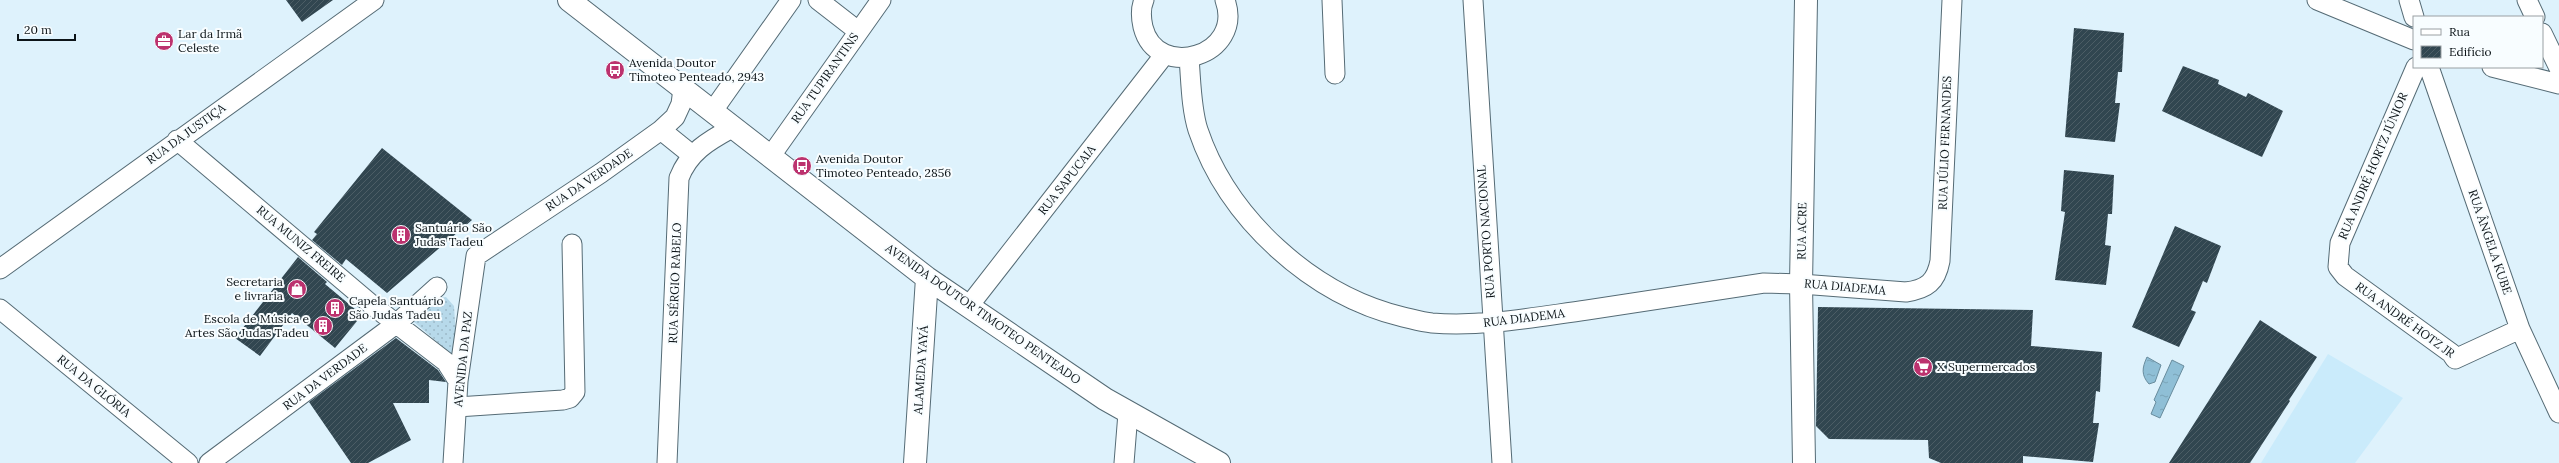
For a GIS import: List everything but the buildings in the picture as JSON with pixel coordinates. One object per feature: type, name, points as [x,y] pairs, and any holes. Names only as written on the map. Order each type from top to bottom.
[{"type":"main road","name":"AVENIDA DOUTOR TIMOTEO PENTEADO","points":[[569,0],[927,278],[968,307],[1128,413],[1219,463]]},
{"type":"main road","name":"RUA ACRE","points":[[1804,463],[1801,284],[1806,0]]},
{"type":"main road","name":"ALAMEDA YAYÁ","points":[[915,463],[927,278]]},
{"type":"street","name":"RUA DA JUSTIÇA","points":[[0,269],[177,140],[374,0]]},
{"type":"street","points":[[712,112],[791,0]]},
{"type":"street","points":[[818,0],[858,31]]},
{"type":"street","name":"RUA TUPIRANTINS","points":[[770,157],[881,0]]},
{"type":"street","points":[[1144,0],[1141,18],[1145,32],[1153,45],[1165,54],[1189,58],[1202,54],[1214,46],[1223,35],[1228,21],[1225,0]]},
{"type":"street","points":[[1332,0],[1335,74]]},
{"type":"street","name":"RUA PORTO NACIONAL","points":[[1473,0],[1492,324],[1502,463]]},
{"type":"street","name":"RUA JÚLIO FERNANDES","points":[[1930,284],[1938,274],[1940,261],[1952,0]]},
{"type":"street","points":[[2317,0],[2413,40]]},
{"type":"street","points":[[2409,0],[2414,16]]},
{"type":"street","points":[[2526,0],[2534,16]]},
{"type":"street","points":[[2543,35],[2559,68]]},
{"type":"street","name":"RUA SAPUCAIA","points":[[968,307],[1165,54]]},
{"type":"street","name":"RUA DIADEMA","points":[[1189,58],[1198,128],[1212,165],[1234,200],[1269,240],[1307,273],[1350,298],[1387,313],[1430,323],[1492,324],[1764,283],[1801,284],[1906,292],[1920,290],[1930,284]]},
{"type":"street","name":"RUA ANDRÉ HORTZ JÚNIOR","points":[[2338,267],[2340,243],[2416,68]]},
{"type":"street","name":"RUA ÂNGELA KUBE","points":[[2430,68],[2520,329],[2559,413]]},
{"type":"street","points":[[2496,68],[2559,84]]},
{"type":"street","name":"RUA DA VERDADE","points":[[476,256],[601,173],[662,130],[675,117],[681,104],[683,89]]},
{"type":"street","name":"RUA SÉRGIO RABELO","points":[[667,463],[677,194],[682,172],[692,155],[707,142],[732,128]]},
{"type":"street","points":[[662,130],[692,155]]},
{"type":"street","name":"RUA MUNIZ FREIRE","points":[[177,140],[396,324],[446,362],[458,381]]},
{"type":"street","points":[[457,407],[563,400],[570,398],[575,392],[572,244]]},
{"type":"street","name":"AVENIDA DA PAZ","points":[[453,463],[458,381],[476,256]]},
{"type":"street","name":"RUA ANDRÉ HOTZ JR","points":[[2338,267],[2345,276],[2451,353],[2456,359],[2520,329]]},
{"type":"street","name":"RUA DA VERDADE","points":[[209,463],[396,324],[437,287]]},
{"type":"street","name":"RUA DA GLÓRIA","points":[[0,309],[188,463]]},
{"type":"street","points":[[1124,463],[1128,413]]},
{"type":"shaded area","points":[[446,297],[454,306],[457,353],[450,353],[414,322],[423,308],[435,300]]},
{"type":"shaded area","points":[[2328,354],[2403,398],[2355,463],[2261,463]]},
{"type":"water","points":[[2147,357],[2161,365],[2155,382],[2149,384],[2143,371]]},
{"type":"water","points":[[2172,360],[2184,366],[2160,418],[2151,414],[2156,402],[2154,400]]},
{"type":"place","name":"Lar da Irmã Celeste","points":[[164,41]]},
{"type":"place","name":"Avenida Doutor Timoteo Penteado, 2943","points":[[615,70]]},
{"type":"place","name":"Avenida Doutor Timoteo Penteado, 2856","points":[[802,166]]},
{"type":"place","name":"Santuário São Judas Tadeu","points":[[401,235]]},
{"type":"place","name":"Secretaria e livraria","points":[[297,289]]},
{"type":"place","name":"Capela Santuário São Judas Tadeu","points":[[335,308]]},
{"type":"place","name":"Escola de Música e Artes São Judas Tadeu","points":[[323,326]]},
{"type":"place","name":"X Supermercados","points":[[1923,367]]}]
